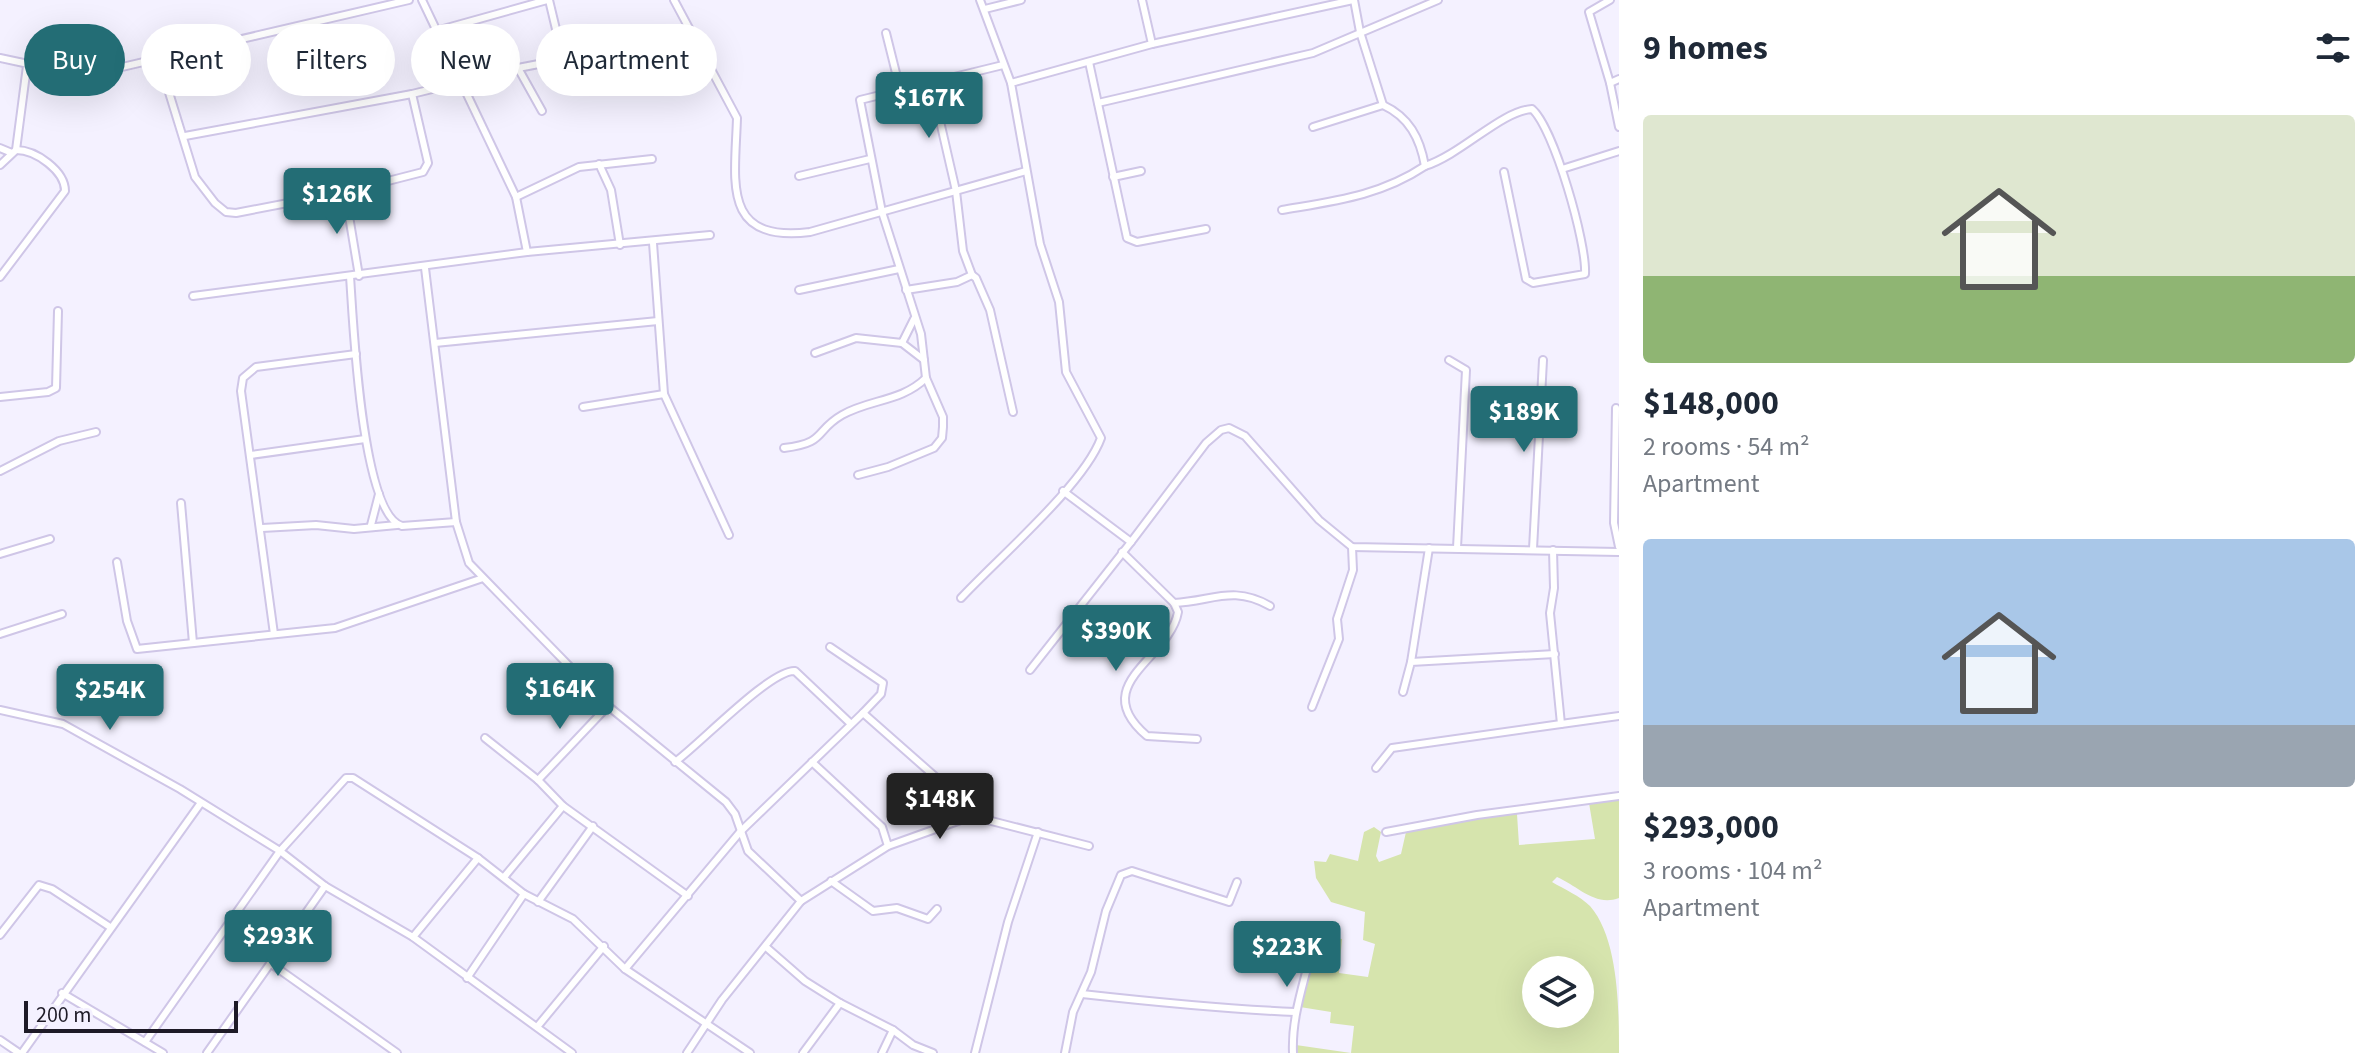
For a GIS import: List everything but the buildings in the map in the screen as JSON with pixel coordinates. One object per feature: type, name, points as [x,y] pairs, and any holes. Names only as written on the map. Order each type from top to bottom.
[{"type":"street","points":[[251,38],[409,0]]},
{"type":"street","points":[[422,0],[433,24]]},
{"type":"street","points":[[461,24],[548,0],[561,50],[549,62],[520,68]]},
{"type":"street","points":[[674,0],[707,67],[737,118],[737,205],[748,220],[765,231],[786,235],[882,212],[1026,171]]},
{"type":"street","points":[[961,598],[1063,491],[1097,449],[1101,438],[1066,372],[1059,302],[1040,244],[1011,83],[980,0]]},
{"type":"street","points":[[985,9],[1021,0]]},
{"type":"street","points":[[1142,0],[1152,44]]},
{"type":"street","points":[[1011,83],[1152,44],[1353,0],[1383,105]]},
{"type":"street","points":[[1098,103],[1313,53],[1438,0]]},
{"type":"street","points":[[1610,0],[1589,12],[1619,127]]},
{"type":"street","points":[[886,33],[900,89]]},
{"type":"street","points":[[0,58],[24,65]]},
{"type":"street","points":[[1089,62],[1123,230],[1132,241],[1206,229]]},
{"type":"street","points":[[858,475],[888,467],[934,448],[942,438],[943,417],[926,378],[921,334],[882,212],[860,100],[1003,65]]},
{"type":"street","points":[[520,72],[542,111]]},
{"type":"street","points":[[1610,83],[1619,79]]},
{"type":"street","points":[[931,82],[956,191],[960,239],[972,275],[982,286],[990,310],[1013,412]]},
{"type":"street","points":[[0,165],[14,151],[24,86]]},
{"type":"street","points":[[185,136],[411,94]]},
{"type":"street","points":[[171,96],[195,177],[204,192],[226,212],[236,213],[416,175],[428,163],[412,96]]},
{"type":"street","points":[[469,96],[516,197],[527,252]]},
{"type":"street","points":[[1313,127],[1383,105],[1402,113],[1409,123],[1425,166]]},
{"type":"street","points":[[1282,210],[1349,201],[1386,188],[1425,166],[1449,158],[1516,110],[1532,109],[1543,118],[1562,169],[1585,274],[1533,283],[1526,279],[1504,172]]},
{"type":"street","points":[[0,148],[29,152],[61,174],[65,191],[0,277]]},
{"type":"street","points":[[1562,169],[1619,151]]},
{"type":"street","points":[[516,197],[579,167],[652,159]]},
{"type":"street","points":[[799,176],[870,159]]},
{"type":"street","points":[[599,164],[610,188],[620,245]]},
{"type":"street","points":[[1113,177],[1141,171]]},
{"type":"street","points":[[345,192],[359,276]]},
{"type":"street","points":[[193,296],[425,268],[527,252],[653,243],[710,235]]},
{"type":"street","points":[[653,243],[664,394],[729,535]]},
{"type":"street","points":[[425,268],[456,522],[464,554],[483,578],[608,706],[726,802],[735,814],[740,832],[756,860],[801,901]]},
{"type":"street","points":[[799,290],[899,269]]},
{"type":"street","points":[[906,290],[957,282],[972,275]]},
{"type":"street","points":[[350,276],[365,439],[379,494],[397,525]]},
{"type":"street","points":[[0,397],[48,392],[56,388],[58,311]]},
{"type":"street","points":[[902,343],[914,319]]},
{"type":"street","points":[[435,343],[658,321]]},
{"type":"street","points":[[815,353],[856,338],[902,343],[924,360]]},
{"type":"street","points":[[274,634],[241,391],[243,378],[256,367],[356,354]]},
{"type":"street","points":[[1449,360],[1466,370],[1457,548]]},
{"type":"street","points":[[1533,549],[1543,360]]},
{"type":"street","points":[[784,448],[816,440],[843,414],[912,392],[926,378]]},
{"type":"street","points":[[583,407],[664,394]]},
{"type":"street","points":[[1030,670],[1206,443],[1221,430],[1229,428],[1245,436],[1319,520],[1352,547],[1619,550],[1614,523],[1616,408]]},
{"type":"street","points":[[0,471],[59,441],[96,432]]},
{"type":"street","points":[[251,455],[365,439]]},
{"type":"street","points":[[1063,491],[1131,542]]},
{"type":"street","points":[[371,525],[379,494]]},
{"type":"street","points":[[181,503],[193,643]]},
{"type":"street","points":[[262,528],[316,525],[354,529],[371,525],[456,522]]},
{"type":"street","points":[[0,554],[50,539]]},
{"type":"street","points":[[1312,707],[1339,639],[1337,619],[1353,570],[1352,547]]},
{"type":"street","points":[[1403,692],[1411,662],[1429,548]]},
{"type":"street","points":[[1553,550],[1554,588],[1550,613],[1561,724]]},
{"type":"street","points":[[1122,552],[1174,603],[1178,617],[1128,682],[1125,702],[1129,716],[1147,736],[1197,739]]},
{"type":"street","points":[[117,562],[134,646],[142,649],[222,643],[357,623],[483,578]]},
{"type":"street","points":[[1174,603],[1201,602],[1231,593],[1254,597],[1270,606]]},
{"type":"street","points":[[0,634],[62,614]]},
{"type":"street","points":[[625,969],[740,832],[881,694],[883,683],[830,647]]},
{"type":"street","points":[[1411,662],[1555,654]]},
{"type":"street","points":[[675,762],[706,739],[761,686],[788,670],[795,671],[850,723]]},
{"type":"street","points":[[538,780],[608,706]]},
{"type":"street","points":[[0,710],[63,724],[180,789],[280,851],[325,886],[413,937],[568,1052]]},
{"type":"street","points":[[863,713],[939,780],[972,816]]},
{"type":"street","points":[[1376,768],[1392,748],[1619,716]]},
{"type":"street","points":[[485,738],[538,780],[563,806],[688,896]]},
{"type":"street","points":[[812,762],[882,827],[888,846]]},
{"type":"street","points":[[145,1042],[280,851],[333,788],[346,778],[353,778],[505,876],[524,894],[573,919],[625,969],[750,1053]]},
{"type":"street","points":[[1386,832],[1477,815],[1619,796]]},
{"type":"street","points":[[0,1040],[20,1053],[200,804]]},
{"type":"street","points":[[505,876],[563,806]]},
{"type":"street","points":[[687,1053],[707,1022],[801,901],[888,846],[972,816],[1089,846]]},
{"type":"street","points":[[538,902],[593,826]]},
{"type":"street","points":[[975,1053],[1008,922],[1038,832]]},
{"type":"street","points":[[413,937],[478,858]]},
{"type":"street","points":[[1065,1053],[1073,1012],[1082,994],[1106,911],[1125,871],[1229,902],[1237,882]]},
{"type":"street","points":[[831,881],[873,911],[897,908],[928,919],[937,909]]},
{"type":"street","points":[[0,935],[39,885],[52,889],[110,927]]},
{"type":"street","points":[[207,1053],[325,886]]},
{"type":"street","points":[[467,978],[524,894]]},
{"type":"street","points":[[1293,1053],[1295,1012],[1312,956],[1316,926]]},
{"type":"street","points":[[537,1027],[604,946]]},
{"type":"street","points":[[766,947],[805,981],[893,1030],[913,1045],[933,1053]]},
{"type":"street","points":[[270,963],[397,1053]]},
{"type":"street","points":[[62,993],[163,1053]]},
{"type":"street","points":[[1082,994],[1148,1002],[1191,1002],[1230,1011],[1295,1012]]},
{"type":"street","points":[[803,1053],[840,1003]]},
{"type":"street","points":[[882,1053],[893,1030]]},
{"type":"green space","points":[[1619,800],[1619,898],[1594,898],[1557,877],[1552,882],[1590,906],[1600,920],[1612,956],[1619,1017],[1619,1053],[1351,1053],[1354,1026],[1330,1023],[1331,1012],[1300,1007],[1318,936],[1342,939],[1339,973],[1368,977],[1375,944],[1363,940],[1365,912],[1331,902],[1316,878],[1314,861],[1326,862],[1330,854],[1358,861],[1364,832],[1374,827],[1381,832],[1376,856],[1379,862],[1401,854],[1406,832],[1464,820],[1517,814],[1519,845],[1595,839],[1589,803]]},
{"type":"green space","points":[[1296,1045],[1351,1053],[1296,1053]]}]
